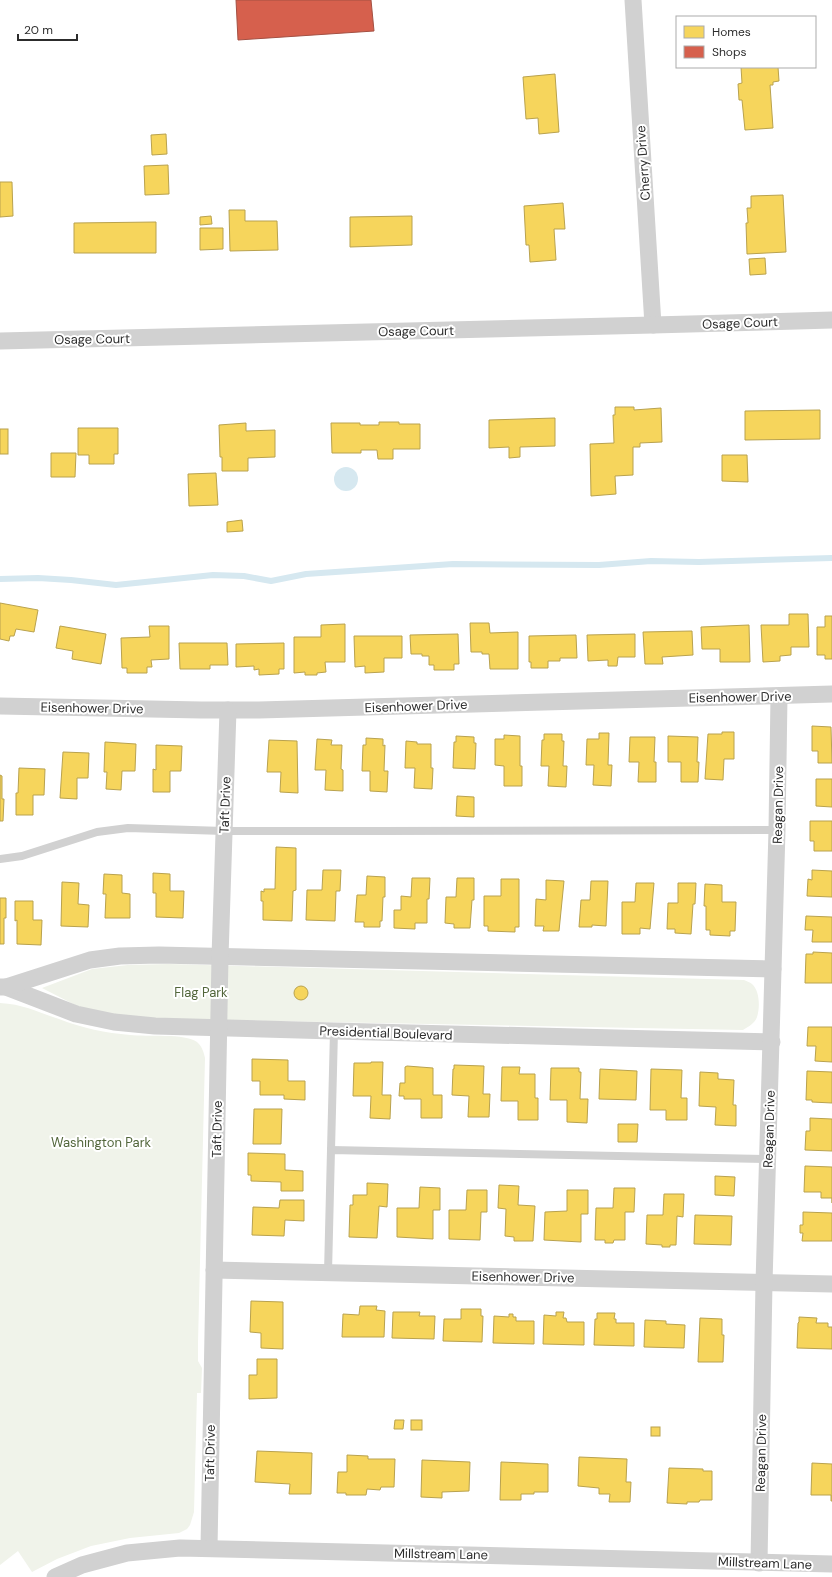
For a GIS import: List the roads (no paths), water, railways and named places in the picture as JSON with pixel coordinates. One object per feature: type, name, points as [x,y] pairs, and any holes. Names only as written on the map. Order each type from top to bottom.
[{"type":"street","name":"Cherry Drive","points":[[633,0],[653,326]]},
{"type":"street","name":"Osage Court","points":[[0,341],[653,326],[832,320]]},
{"type":"street","name":"Eisenhower Drive","points":[[0,706],[228,710],[832,694]]},
{"type":"street","name":"Reagan Drive","points":[[759,1563],[764,1283],[778,830],[779,696]]},
{"type":"street","name":"Taft Drive","points":[[209,1548],[220,956],[228,710]]},
{"type":"street","name":"Presidential Boulevard","points":[[3,987],[90,960],[120,956],[159,955],[773,969]]},
{"type":"street","name":"Presidential Boulevard","points":[[3,987],[76,1014],[114,1022],[155,1026],[772,1042]]},
{"type":"street","name":"Eisenhower Drive","points":[[214,1270],[832,1284]]},
{"type":"street","name":"Millstream Lane","points":[[55,1577],[82,1564],[127,1553],[180,1548],[832,1564]]},
{"type":"lane","points":[[0,859],[22,856],[87,834],[106,830],[128,828],[224,831],[778,830]]},
{"type":"lane","points":[[328,1273],[334,1031]]},
{"type":"lane","points":[[331,1150],[768,1159]]},
{"type":"waterway","points":[[0,579],[38,578],[116,585],[213,575],[244,576],[271,581],[306,574],[453,564],[599,565],[651,561],[699,562],[832,558]]},
{"type":"park label","name":"Flag Park","points":[[201,992]]},
{"type":"park label","name":"Washington Park","points":[[101,1142]]}]
